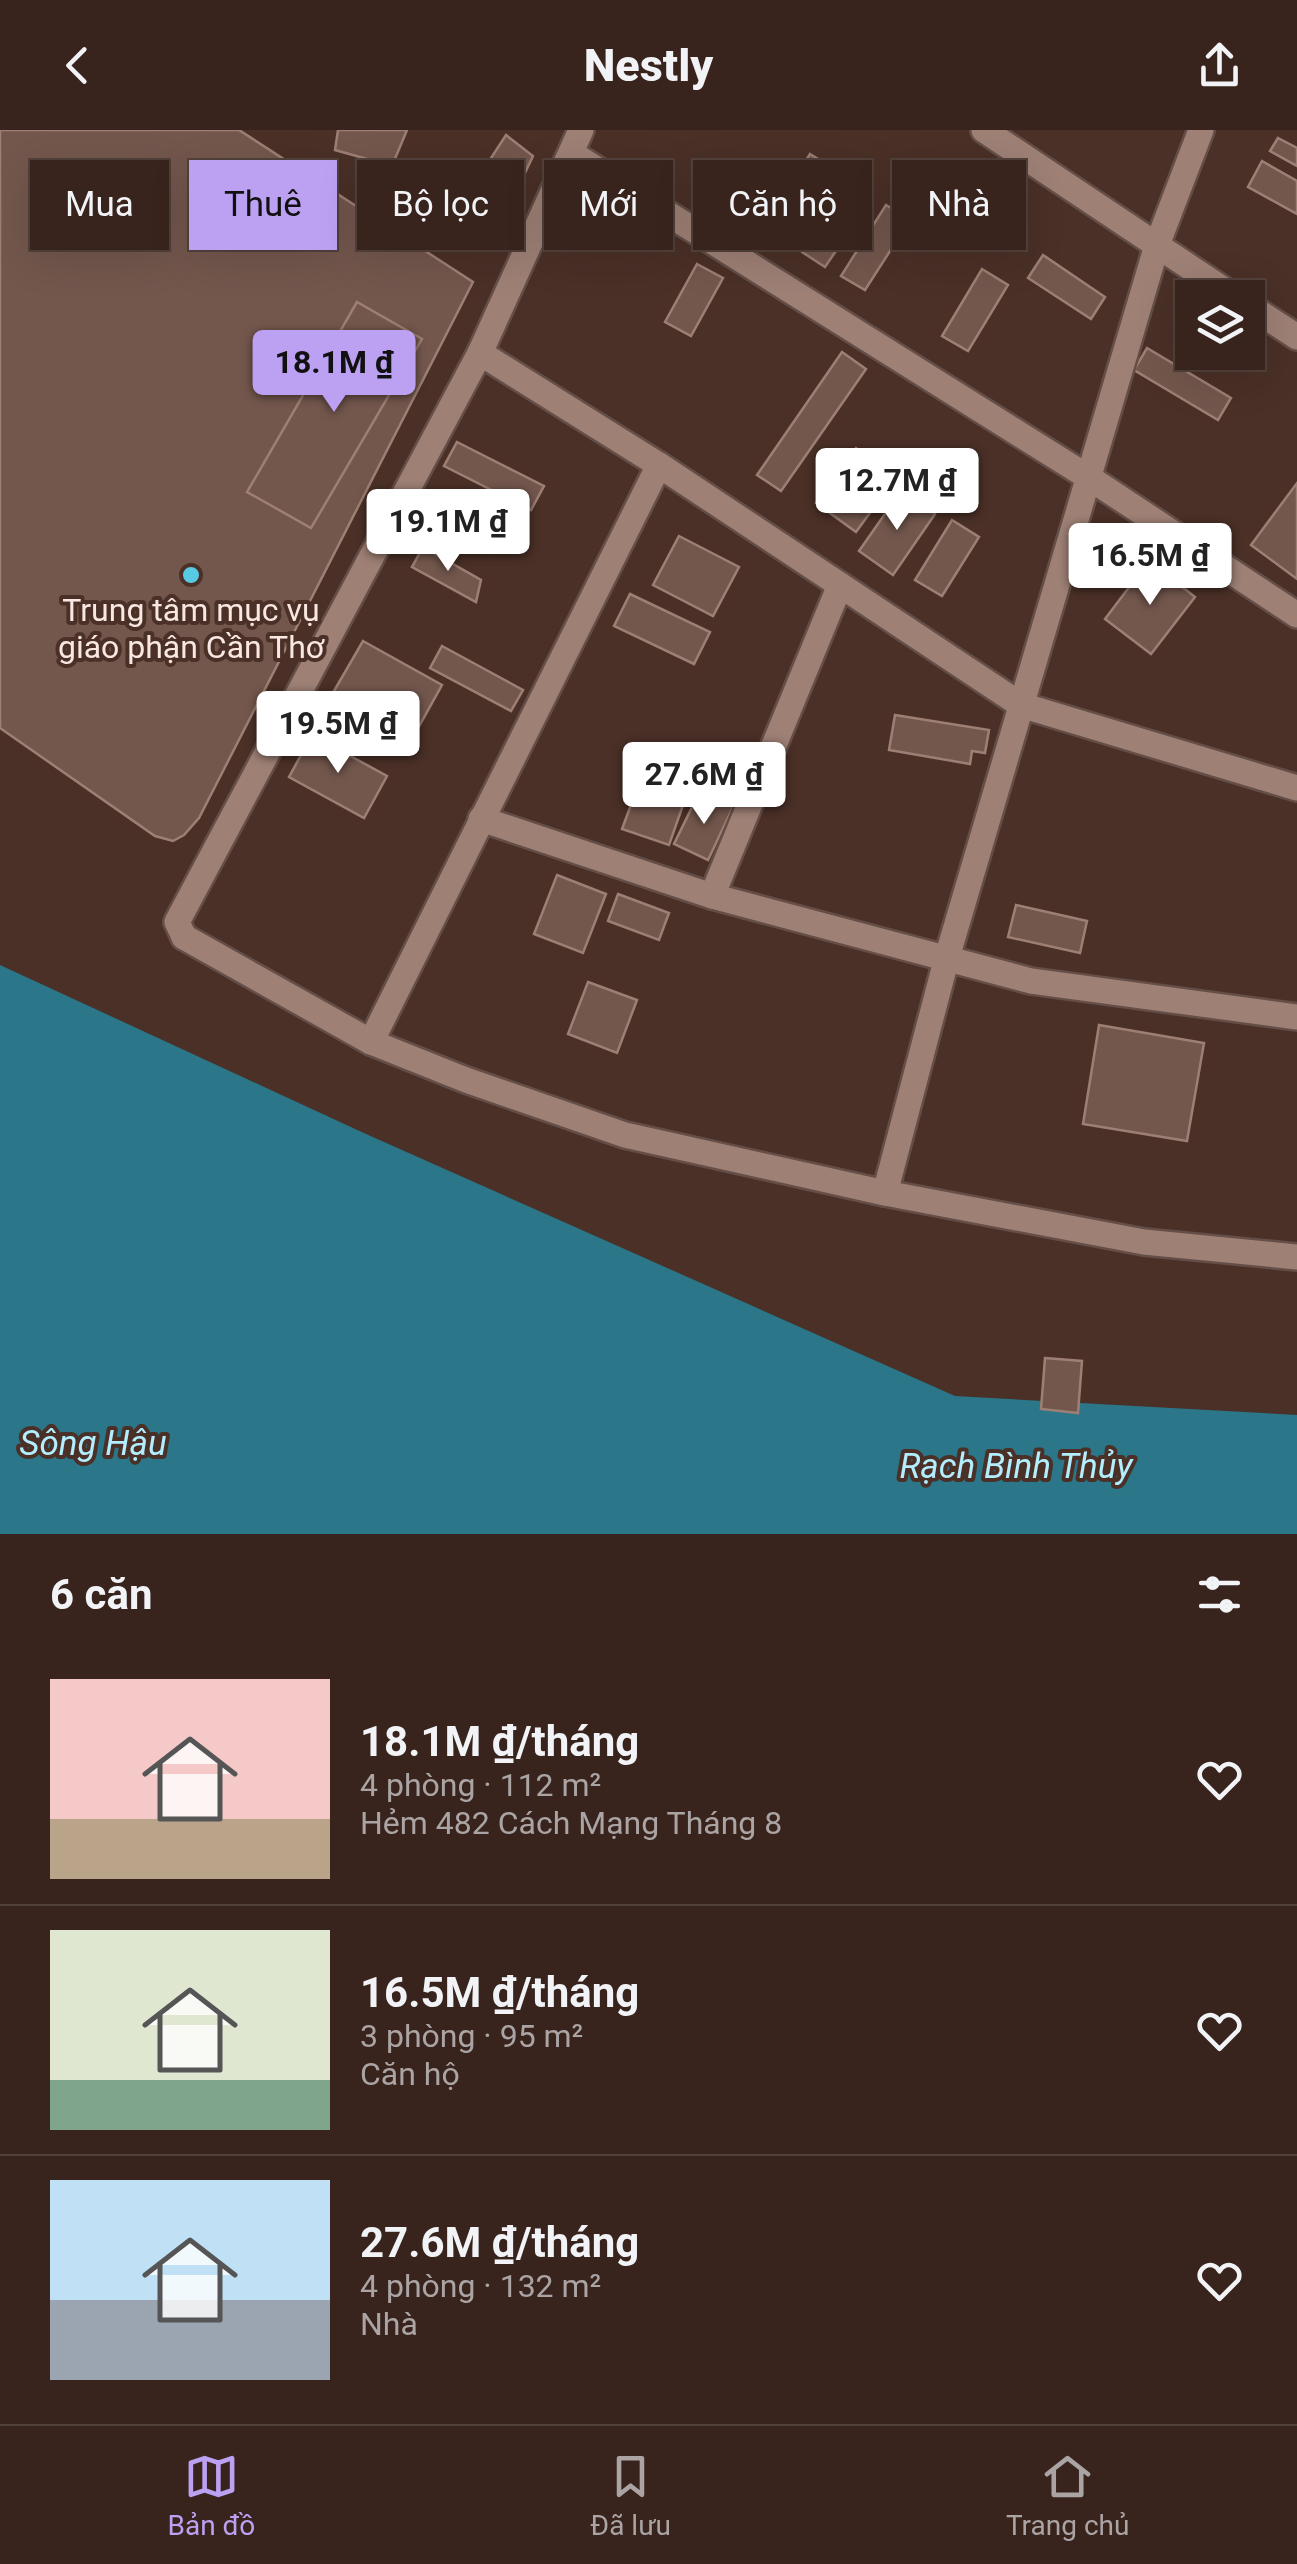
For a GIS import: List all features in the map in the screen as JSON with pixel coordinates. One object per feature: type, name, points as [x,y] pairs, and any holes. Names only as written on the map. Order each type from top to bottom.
[{"type":"street","points":[[984,130],[1209,280]]},
{"type":"street","points":[[885,1193],[946,961],[1156,245],[1201,130]]},
{"type":"street","points":[[1297,615],[576,142],[480,353],[176,922],[184,937],[371,1042],[466,1080],[625,1135],[885,1193],[1144,1242],[1297,1257]]},
{"type":"street","points":[[1265,316],[1297,337]]},
{"type":"street","points":[[480,353],[659,464],[1021,705],[1297,788]]},
{"type":"street","points":[[371,1042],[659,464]]},
{"type":"street","points":[[712,896],[840,585]]},
{"type":"street","points":[[481,819],[712,896],[946,961],[1031,981],[1297,1018]]},
{"type":"water","points":[[0,965],[366,1134],[955,1396],[1297,1415],[1297,1534],[0,1534]]},
{"type":"building","points":[[0,130],[239,130],[285,160],[189,160],[189,250],[337,250],[337,194],[357,207],[357,250],[424,250],[473,282],[199,818],[184,835],[173,841],[155,836],[0,728]]},
{"type":"building","points":[[338,130],[407,130],[394,160],[371,160],[335,150]]},
{"type":"building","points":[[506,135],[533,156],[524,175],[524,160],[490,160]]},
{"type":"building","points":[[1278,138],[1297,148],[1297,166],[1270,151]]},
{"type":"building","points":[[1262,161],[1297,181],[1297,214],[1248,187]]},
{"type":"building","points":[[886,205],[892,209],[892,248],[865,290],[841,276],[857,250],[872,250],[872,227]]},
{"type":"building","points":[[803,250],[837,250],[825,267]]},
{"type":"building","points":[[1043,255],[1105,297],[1091,319],[1028,278]]},
{"type":"building","points":[[697,264],[723,278],[691,336],[665,322]]},
{"type":"building","points":[[982,269],[1008,285],[968,351],[942,336]]},
{"type":"building","points":[[357,302],[422,339],[311,528],[247,492]]},
{"type":"building","points":[[1147,348],[1175,365],[1175,370],[1184,370],[1231,398],[1218,420],[1134,370]]},
{"type":"building","points":[[842,352],[866,369],[781,491],[757,475]]},
{"type":"building","points":[[457,442],[544,486],[531,510],[444,466]]},
{"type":"building","points":[[856,448],[896,477],[856,532],[816,503]]},
{"type":"building","points":[[1297,483],[1297,579],[1251,545]]},
{"type":"building","points":[[901,491],[935,514],[893,575],[859,551]]},
{"type":"building","points":[[437,501],[506,536],[493,553],[422,515]]},
{"type":"building","points":[[952,520],[979,537],[942,596],[915,580]]},
{"type":"building","points":[[679,536],[739,567],[713,616],[653,585]]},
{"type":"building","points":[[423,547],[481,580],[476,602],[412,567]]},
{"type":"building","points":[[1149,561],[1195,597],[1151,654],[1105,619]]},
{"type":"building","points":[[630,594],[710,632],[694,664],[614,626]]},
{"type":"building","points":[[363,641],[442,685],[407,748],[327,703]]},
{"type":"building","points":[[442,646],[523,690],[511,711],[430,668]]},
{"type":"building","points":[[895,715],[989,730],[985,753],[972,751],[970,764],[889,750]]},
{"type":"building","points":[[312,735],[387,776],[364,818],[289,777]]},
{"type":"building","points":[[642,775],[688,791],[669,845],[622,829]]},
{"type":"building","points":[[697,797],[734,805],[708,860],[674,844]]},
{"type":"building","points":[[557,875],[606,894],[583,953],[534,934]]},
{"type":"building","points":[[618,894],[669,913],[659,940],[608,921]]},
{"type":"building","points":[[1016,905],[1087,921],[1080,953],[1008,937]]},
{"type":"building","points":[[588,982],[637,1000],[617,1053],[568,1034]]},
{"type":"building","points":[[1099,1025],[1204,1043],[1187,1141],[1083,1124]]},
{"type":"building","points":[[1045,1358],[1082,1361],[1078,1413],[1041,1409]]},
{"type":"place","name":"Trung tâm mục vụ giáo phận Cần Thơ","points":[[191,575]]},
{"type":"water label","name":"Sông Hậu","points":[[93,1443]]},
{"type":"water label","name":"Rạch Bình Thủy","points":[[1016,1466]]}]
